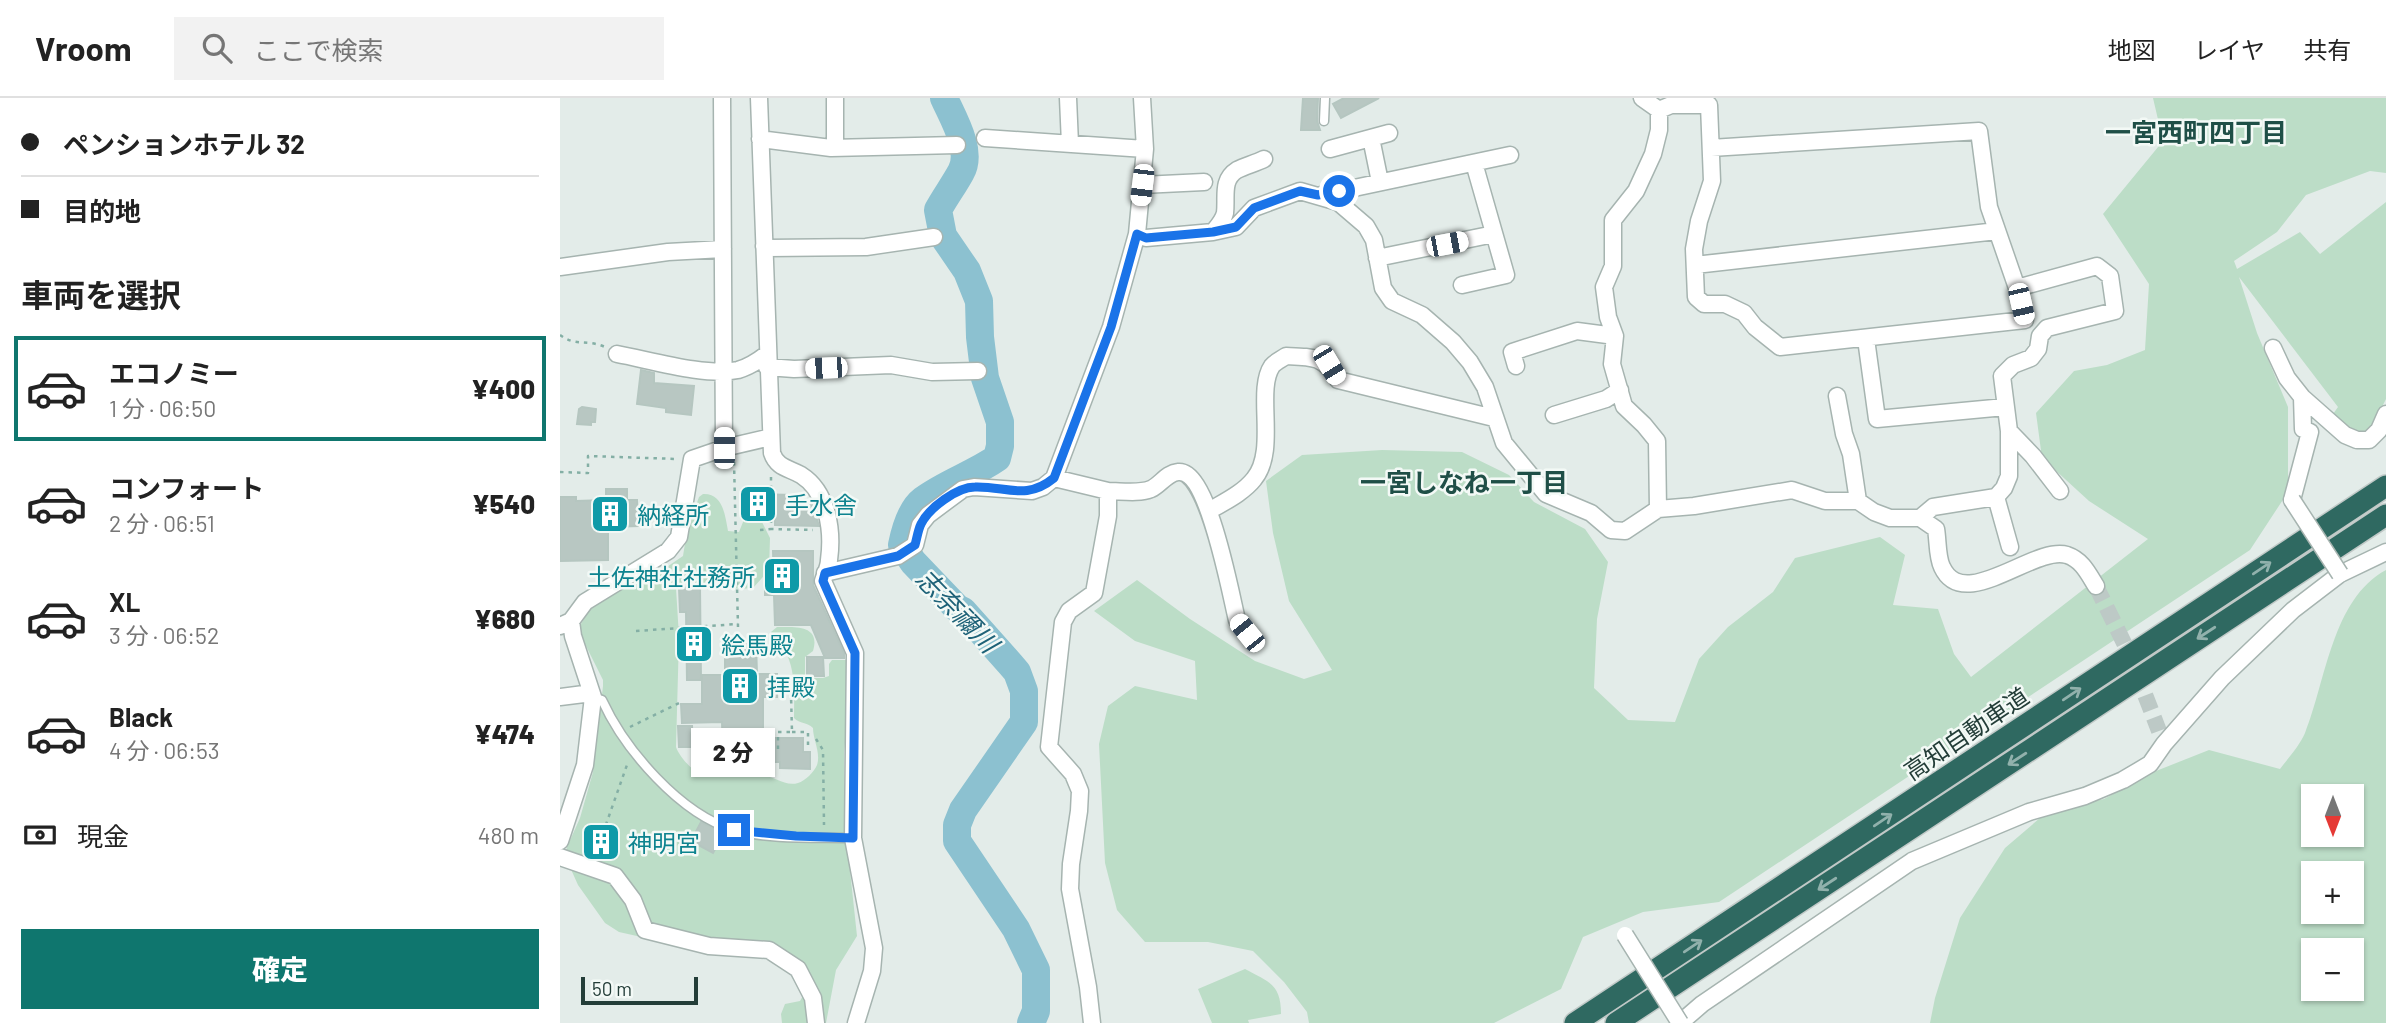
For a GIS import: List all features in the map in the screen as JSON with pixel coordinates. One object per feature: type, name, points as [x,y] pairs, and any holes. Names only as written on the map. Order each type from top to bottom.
[{"type":"highway","name":"高知自動車道","points":[[1574,1023],[2386,486]]},
{"type":"highway","name":"高知自動車道","points":[[1616,1023],[2386,514]]},
{"type":"street","points":[[722,98],[724,448]]},
{"type":"street","points":[[759,98],[767,361],[774,460],[783,468],[801,475],[823,499],[829,530],[830,558],[823,581],[855,653],[853,838],[874,948],[872,971],[856,1023]]},
{"type":"street","points":[[835,98],[835,148]]},
{"type":"street","points":[[1068,98],[1070,144]]},
{"type":"street","points":[[825,573],[898,556],[915,545],[920,525],[928,515],[963,489],[974,487],[1032,491],[1043,487],[1054,478],[1111,327],[1137,234],[1145,149],[1142,98]]},
{"type":"street","points":[[1642,98],[1668,104],[1709,105],[1712,181],[1699,221],[1694,249],[1696,297],[1704,304],[1726,304],[1744,313],[1755,327],[1780,347],[2025,320],[1989,207],[1979,131],[1711,148]]},
{"type":"street","points":[[1658,509],[1657,441],[1624,406],[1612,364],[1615,336],[1608,317],[1604,287],[1613,266],[1613,220],[1636,191],[1653,154],[1668,104]]},
{"type":"street","points":[[1330,149],[1389,133]]},
{"type":"street","points":[[985,138],[1145,149]]},
{"type":"street","points":[[1371,138],[1380,182]]},
{"type":"street","points":[[760,139],[835,148],[957,145]]},
{"type":"street","points":[[1318,195],[1510,155]]},
{"type":"street","points":[[1213,232],[1225,212],[1225,189],[1230,176],[1237,170],[1264,159]]},
{"type":"street","points":[[1462,285],[1506,275],[1501,235],[1474,163]]},
{"type":"street","points":[[1142,185],[1204,182]]},
{"type":"street","points":[[1137,234],[1146,238],[1213,232],[1236,227],[1254,208],[1300,191],[1338,202],[1366,226],[1374,240],[1383,288],[1392,301],[1422,315],[1453,342],[1470,362],[1485,387],[1504,443],[1546,494],[1591,513],[1611,530],[1625,531],[1658,509],[1792,490],[1825,502],[1858,501],[1874,512],[1890,518],[1920,518],[1936,529],[1941,566],[1953,580],[1966,584],[1982,582],[2052,553],[2068,555],[2083,565],[2096,586]]},
{"type":"street","points":[[1695,265],[1997,231]]},
{"type":"street","points":[[1377,258],[1501,235]]},
{"type":"street","points":[[764,246],[866,247],[934,237]]},
{"type":"street","points":[[560,267],[668,252],[723,249]]},
{"type":"street","points":[[1920,518],[1933,507],[1996,497],[2010,476],[2009,431],[2003,376],[2013,365],[2031,358],[2038,349],[2040,336],[2047,328],[2115,311],[2110,276],[2097,266],[2017,288]]},
{"type":"street","points":[[1516,366],[1512,352],[1577,331],[1615,336]]},
{"type":"street","points":[[1866,339],[1877,419],[2005,407]]},
{"type":"street","points":[[2273,348],[2287,378],[2302,397],[2345,435],[2357,440],[2369,440],[2386,414]]},
{"type":"street","points":[[617,354],[695,369],[724,371],[767,361],[794,369],[891,365],[932,372],[978,371]]},
{"type":"street","points":[[1209,511],[1255,478],[1266,448],[1267,384],[1272,366],[1286,356],[1318,359],[1329,365],[1338,380],[1494,418]]},
{"type":"street","points":[[1554,415],[1606,399],[1620,390]]},
{"type":"street","points":[[1837,396],[1844,434],[1851,454],[1858,501]]},
{"type":"street","points":[[2302,397],[2304,429],[2310,432],[2292,500],[2340,574]]},
{"type":"street","points":[[2009,431],[2060,491]]},
{"type":"street","points":[[560,841],[585,765],[593,697],[573,636],[566,623],[585,602],[668,551],[679,537],[692,459],[771,437]]},
{"type":"street","points":[[1054,478],[1108,491],[1149,490],[1169,475],[1179,471],[1188,474],[1195,482],[1209,511],[1237,620],[1247,633]]},
{"type":"street","points":[[1093,1023],[1070,889],[1080,791],[1073,774],[1049,747],[1063,622],[1069,611],[1094,593],[1108,516],[1108,491]]},
{"type":"street","points":[[1996,497],[2010,547]]},
{"type":"street","points":[[1625,935],[1680,1023],[1702,1004],[1912,861],[2029,812],[2085,796],[2123,780],[2150,764],[2162,737],[2292,610],[2340,574],[2386,552]]},
{"type":"street","points":[[560,697],[584,694],[593,697]]},
{"type":"street","points":[[560,857],[615,876],[633,900],[645,930],[709,946],[769,950],[798,969],[813,998],[816,1023]]},
{"type":"lane","points":[[1324,121],[1325,98]]},
{"type":"lane","points":[[593,697],[602,700],[619,732],[671,793],[707,817],[734,830],[754,833],[853,838]]},
{"type":"path","points":[[560,335],[576,343],[597,344],[617,354]]},
{"type":"path","points":[[560,472],[588,472],[588,456],[692,459]]},
{"type":"path","points":[[771,529],[771,471],[774,460]]},
{"type":"path","points":[[760,530],[829,530]]},
{"type":"path","points":[[636,631],[738,624]]},
{"type":"path","points":[[791,695],[792,732]]},
{"type":"path","points":[[619,732],[681,702]]},
{"type":"path","points":[[778,750],[778,732],[808,732],[808,749]]},
{"type":"path","points":[[816,739],[823,750],[825,837]]},
{"type":"path","points":[[603,833],[633,749]]},
{"type":"green space","points":[[2153,98],[2386,98],[2386,173],[2370,171],[2306,195],[2277,232],[2234,261],[2237,269],[2300,232],[2320,254],[2386,202],[2386,399],[2371,429],[2359,435],[2350,433],[2333,414],[2338,407],[2239,277],[2257,333],[2288,407],[2288,492],[2250,550],[1719,902],[1643,912],[1583,937],[1561,989],[1494,1023],[1309,1023],[1307,1012],[1284,982],[1253,951],[1208,942],[1145,942],[1117,910],[1105,863],[1099,744],[1108,706],[1135,686],[1197,700],[1195,661],[1135,641],[1094,611],[1137,580],[1190,619],[1255,661],[1304,679],[1332,670],[1289,601],[1273,533],[1266,481],[1302,455],[1382,450],[1462,452],[1509,475],[1534,502],[1585,529],[1608,562],[1597,619],[1594,688],[1628,720],[1675,722],[1699,659],[1728,627],[1773,592],[1795,558],[1880,537],[1905,555],[1893,605],[1938,609],[1954,654],[1971,677],[2148,539],[2089,501],[2042,458],[2036,413],[2074,371],[2107,365],[2145,350],[2149,284],[2103,214],[2163,141]]},
{"type":"green space","points":[[703,494],[719,501],[728,531],[739,532],[745,517],[760,518],[770,538],[769,570],[753,588],[678,584],[676,588],[679,637],[676,747],[686,763],[697,772],[707,775],[761,775],[793,784],[804,780],[814,770],[818,760],[813,728],[794,718],[794,686],[790,662],[771,632],[777,627],[798,627],[810,632],[814,642],[813,651],[805,657],[807,678],[829,676],[829,664],[832,660],[846,660],[848,664],[850,698],[844,752],[844,815],[857,936],[836,970],[826,1023],[782,1023],[781,1014],[785,1004],[800,1001],[804,994],[791,971],[762,956],[677,945],[619,932],[605,923],[578,885],[565,856],[580,818],[593,772],[603,686],[603,680],[580,634],[581,624],[590,609],[633,583],[652,577],[683,556],[687,531],[699,497]]},
{"type":"green space","points":[[2386,570],[2386,1023],[1930,1023],[1960,918],[2005,848],[2047,812],[2104,799],[2156,771],[2209,750],[2280,769],[2305,733],[2333,643],[2354,600],[2368,583]]},
{"type":"green space","points":[[1245,969],[1267,981],[1276,990],[1281,1014],[1248,1020],[1249,1023],[1212,1023],[1198,989]]},
{"type":"building","points":[[1303,98],[1318,98],[1317,121],[1320,130],[1301,130]]},
{"type":"building","points":[[1344,98],[1379,98],[1341,118],[1333,104]]},
{"type":"building","points":[[641,370],[654,373],[654,383],[694,386],[691,415],[637,404]]},
{"type":"building","points":[[579,409],[596,409],[595,422],[591,422],[591,425],[577,424]]},
{"type":"building","points":[[606,489],[627,489],[627,500],[637,500],[638,526],[608,527],[608,560],[560,561],[560,497],[576,497],[576,501],[606,500]]},
{"type":"building","points":[[751,494],[794,495],[794,501],[811,501],[819,526],[775,525],[775,514],[751,514]]},
{"type":"building","points":[[773,551],[813,551],[813,585],[844,658],[825,658],[811,625],[775,625],[774,595],[765,595],[765,582],[774,582]]},
{"type":"building","points":[[700,587],[701,680],[687,680],[686,612],[680,612],[679,588]]},
{"type":"building","points":[[725,644],[756,644],[757,674],[777,674],[777,697],[763,697],[763,738],[803,738],[803,752],[810,752],[810,769],[780,768],[780,762],[774,762],[774,754],[723,754],[722,722],[682,723],[681,704],[702,704],[702,675],[725,675]]},
{"type":"building","points":[[807,657],[823,657],[824,676],[807,676]]},
{"type":"building","points":[[678,726],[692,726],[693,747],[679,747]]},
{"type":"building","points":[[701,822],[724,833],[713,853],[691,841]]},
{"type":"waterway","name":"志奈禰川","points":[[944,98],[965,154],[961,172],[938,210],[943,236],[967,271],[979,301],[985,378],[1000,422],[1000,446],[997,458],[919,504],[909,520],[902,545],[913,562],[963,611],[1017,672],[1024,691],[1024,722],[963,810],[957,825],[957,841],[1016,929],[1036,970],[1036,1011],[1031,1023]]},
{"type":"tunnel","points":[[2096,586],[2129,653],[2159,731]]},
{"type":"place","name":"手水舎","points":[[758,504]]},
{"type":"place","name":"納経所","points":[[610,514]]},
{"type":"place","name":"土佐神社社務所","points":[[782,576]]},
{"type":"place","name":"絵馬殿","points":[[694,644]]},
{"type":"place","name":"拝殿","points":[[740,686]]},
{"type":"place","name":"神明宮","points":[[601,842]]},
{"type":"district","name":"一宮西町四丁目","points":[[2196,131]]},
{"type":"district","name":"一宮しなね一丁目","points":[[1464,481]]},
{"type":"route","points":[[734,830],[853,838],[855,653],[823,581],[825,573],[898,556],[915,545],[920,525],[928,515],[963,489],[974,487],[1032,491],[1043,487],[1054,478],[1111,327],[1137,234],[1146,238],[1213,232],[1236,227],[1254,208],[1300,191],[1318,195],[1339,191]]}]
